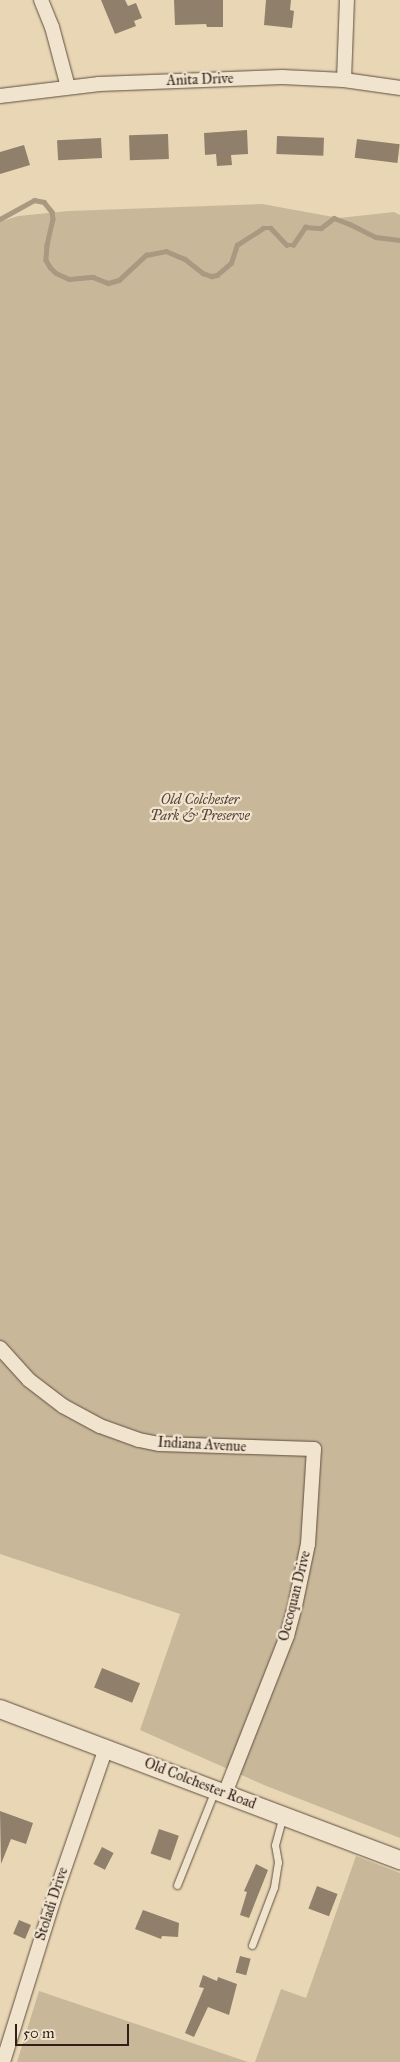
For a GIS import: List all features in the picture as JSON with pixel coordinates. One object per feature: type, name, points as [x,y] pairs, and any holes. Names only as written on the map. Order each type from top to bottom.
[{"type":"street","points":[[41,0],[52,27],[68,87]]},
{"type":"street","points":[[344,80],[347,0]]},
{"type":"street","name":"Anita Drive","points":[[0,96],[68,87],[233,78],[344,80],[400,88]]},
{"type":"street","name":"Indiana Avenue","points":[[0,1348],[29,1380],[63,1406],[100,1426],[139,1440],[160,1444],[314,1449]]},
{"type":"street","name":"Occoquan Drive","points":[[220,1791],[287,1636],[308,1544],[314,1449]]},
{"type":"street","name":"Old Colchester Road","points":[[0,1708],[400,1860]]},
{"type":"street","name":"Stoladi Drive","points":[[3,2062],[53,1901],[106,1748]]},
{"type":"lane","points":[[177,1885],[220,1791]]},
{"type":"lane","points":[[252,1945],[274,1887],[278,1862],[275,1845],[283,1815]]},
{"type":"green space","name":"Old Colchester Park & Preserve","points":[[262,204],[339,218],[394,212],[400,215],[400,1838],[264,1785],[140,1730],[180,1614],[0,1554],[0,222],[18,216],[69,211]]},
{"type":"green space","points":[[356,1856],[400,1873],[400,2062],[255,2062],[281,1989],[306,1998]]},
{"type":"green space","points":[[39,1991],[248,2062],[17,2062]]},
{"type":"building","points":[[101,0],[125,0],[128,6],[136,3],[142,18],[134,21],[136,26],[115,34]]},
{"type":"building","points":[[174,0],[223,0],[223,27],[207,27],[206,24],[175,25]]},
{"type":"building","points":[[266,0],[291,0],[290,10],[294,11],[292,28],[264,25]]},
{"type":"building","points":[[247,130],[248,154],[231,155],[232,165],[217,166],[216,154],[205,155],[204,133]]},
{"type":"building","points":[[168,134],[169,159],[130,160],[129,135]]},
{"type":"building","points":[[277,136],[324,138],[323,156],[276,154]]},
{"type":"building","points":[[101,138],[102,158],[58,160],[57,140]]},
{"type":"building","points":[[357,139],[400,144],[397,163],[355,158]]},
{"type":"building","points":[[24,145],[30,165],[0,174],[0,152]]},
{"type":"building","points":[[102,1668],[140,1683],[132,1703],[94,1687]]},
{"type":"building","points":[[0,1811],[33,1823],[26,1844],[11,1839],[1,1864]]},
{"type":"building","points":[[159,1829],[179,1836],[170,1860],[151,1854]]},
{"type":"building","points":[[102,1847],[114,1853],[105,1870],[93,1864]]},
{"type":"building","points":[[256,1864],[268,1870],[249,1918],[240,1915],[247,1892],[244,1891]]},
{"type":"building","points":[[317,1886],[338,1894],[329,1916],[308,1908]]},
{"type":"building","points":[[143,1910],[179,1923],[178,1937],[162,1936],[161,1939],[135,1929]]},
{"type":"building","points":[[19,1920],[31,1925],[25,1939],[13,1934]]},
{"type":"building","points":[[240,1956],[251,1959],[246,1975],[236,1972]]},
{"type":"building","points":[[203,1975],[217,1981],[218,1977],[237,1984],[229,2015],[208,2007],[194,2037],[185,2033],[204,1988],[199,1987]]},
{"type":"waterway","points":[[0,219],[34,200],[44,202],[52,212],[53,219],[47,245],[46,260],[50,267],[56,273],[69,279],[93,277],[108,283],[119,280],[146,255],[166,251],[185,259],[203,273],[211,276],[217,275],[231,263],[237,245],[263,228],[271,228],[287,245],[293,245],[305,227],[321,228],[334,218],[376,237],[400,240]]}]
